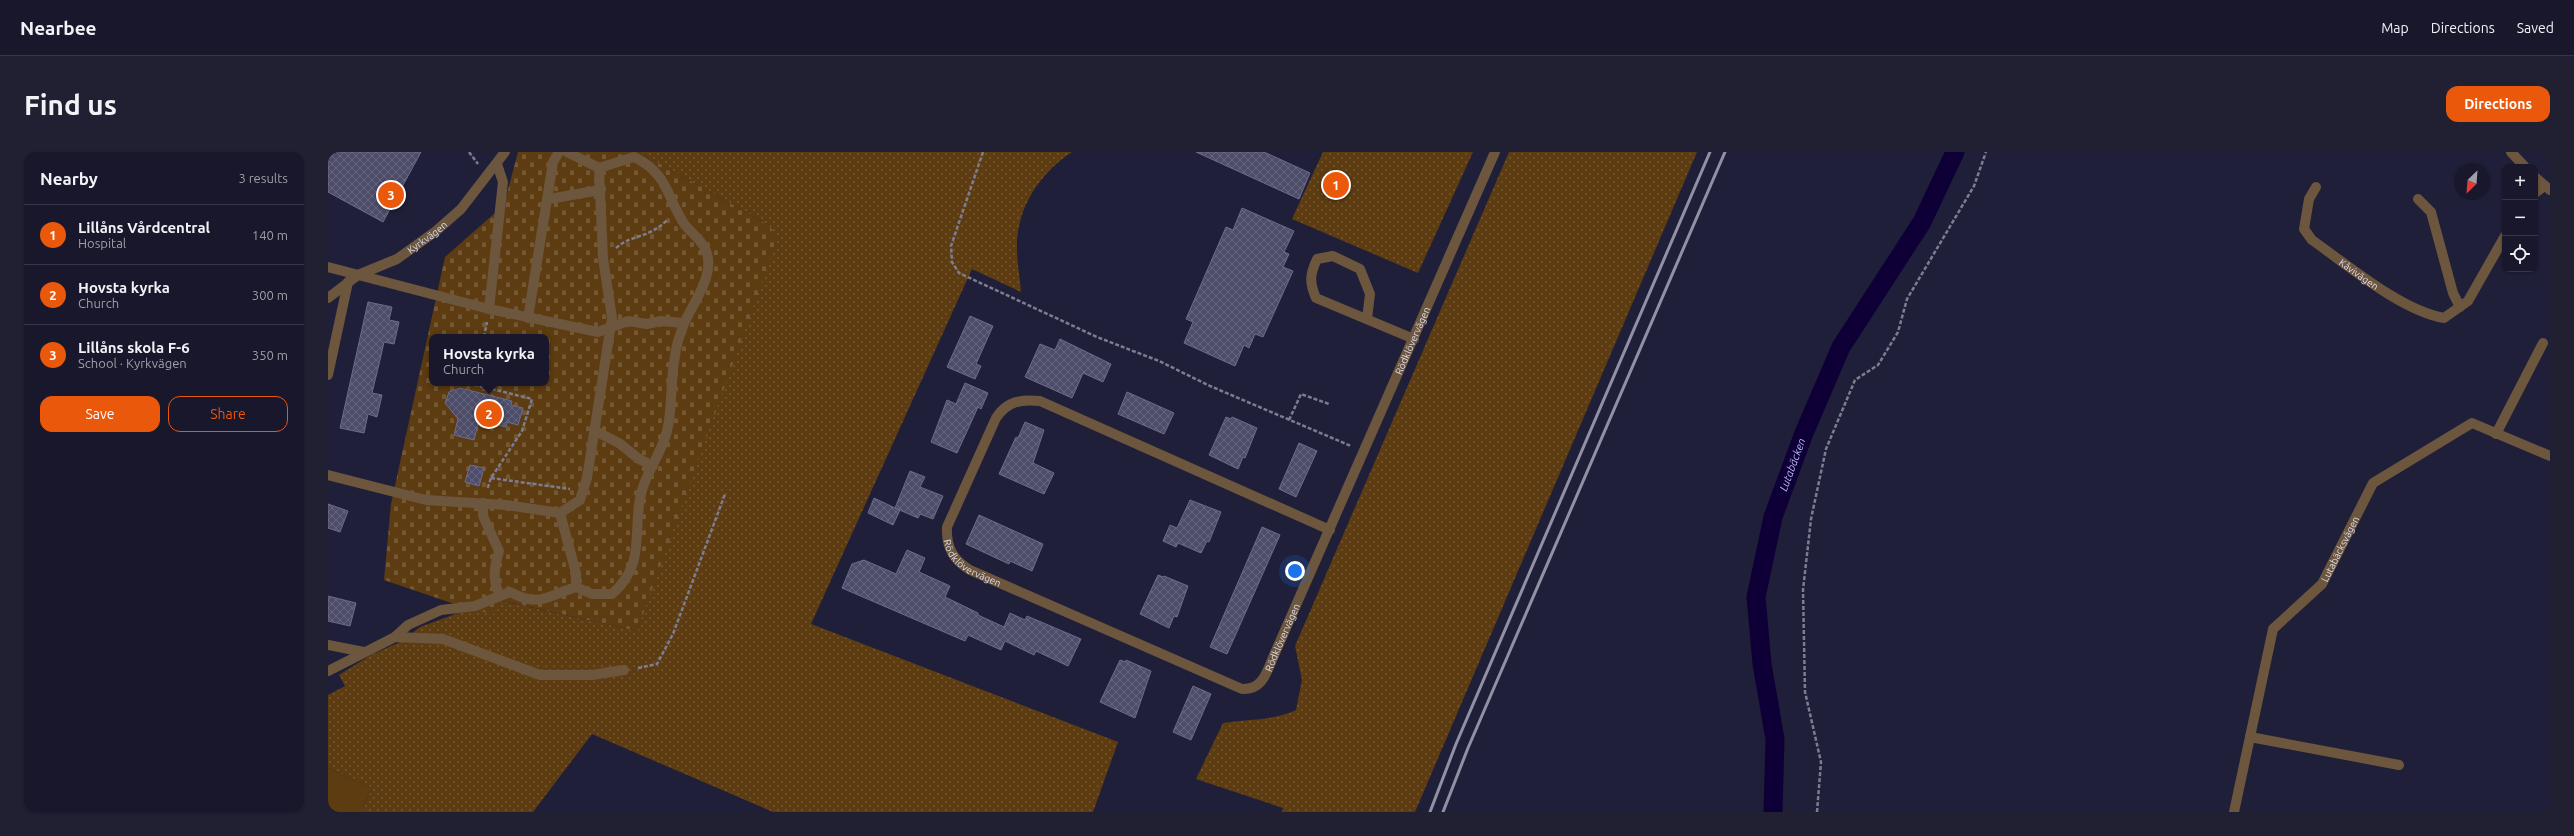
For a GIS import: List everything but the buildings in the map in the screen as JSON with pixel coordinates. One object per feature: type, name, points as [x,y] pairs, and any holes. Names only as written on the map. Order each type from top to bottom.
[{"type":"street","name":"Kyrkvägen","points":[[328,298],[358,275],[398,260],[436,231],[461,209],[505,152]]},
{"type":"street","points":[[528,318],[549,199],[553,162],[559,152]]},
{"type":"street","points":[[328,671],[395,637],[408,625],[441,610],[475,606],[510,592],[525,601],[539,601],[576,588],[592,594],[612,594],[623,585],[635,556],[642,490],[666,434],[670,417],[670,394],[675,355],[684,323],[699,298],[707,268],[706,250],[676,211],[665,182],[646,163],[634,157],[599,168],[567,152]]},
{"type":"street","name":"Rödklövervägen","points":[[1330,530],[1040,401],[1025,399],[1010,404],[1002,409],[996,418],[947,527],[947,535],[952,555],[958,563],[970,570],[1242,689],[1252,690],[1260,685],[1330,530],[1365,452],[1495,152]]},
{"type":"street","points":[[2512,152],[2522,164]]},
{"type":"street","points":[[489,309],[503,182],[497,164]]},
{"type":"street","points":[[328,475],[426,500],[483,503],[560,513],[580,500],[595,431],[612,318],[603,258],[599,168]]},
{"type":"street","points":[[2538,180],[2547,188]]},
{"type":"street","name":"Kåvivägen","points":[[2316,187],[2309,200],[2304,229],[2312,240],[2412,308],[2444,318],[2468,301],[2476,291],[2502,242]]},
{"type":"street","points":[[549,199],[600,190]]},
{"type":"street","points":[[2418,199],[2431,212],[2453,293],[2460,307]]},
{"type":"street","points":[[1367,320],[1370,294],[1360,269],[1333,256],[1317,259],[1310,273],[1311,287],[1316,298],[1367,320],[1414,339]]},
{"type":"street","points":[[328,267],[489,309],[598,332],[628,321],[647,324],[661,321],[684,323]]},
{"type":"street","points":[[328,375],[348,282]]},
{"type":"street","points":[[2496,434],[2543,343]]},
{"type":"street","name":"Lutabäcksvägen","points":[[2234,812],[2273,628],[2322,584],[2373,483],[2472,424],[2550,456]]},
{"type":"street","points":[[595,431],[619,443],[638,459],[653,466]]},
{"type":"street","points":[[483,503],[482,516],[499,551],[494,566],[494,585],[500,596]]},
{"type":"street","points":[[560,513],[576,573],[576,588]]},
{"type":"street","points":[[395,637],[443,639],[540,675],[592,675],[624,670]]},
{"type":"street","points":[[328,645],[364,652]]},
{"type":"street","points":[[2250,737],[2399,765]]},
{"type":"path","points":[[983,152],[951,246],[952,262],[959,273],[1090,334],[1159,361],[1289,420],[1365,452]]},
{"type":"path","points":[[1817,812],[1821,762],[1806,692],[1803,590],[1811,519],[1826,449],[1855,380],[1878,365],[1898,332],[1907,298],[1974,186],[1986,152]]},
{"type":"path","points":[[603,258],[623,242],[656,231],[676,211]]},
{"type":"path","points":[[480,386],[532,399],[522,431],[491,478],[483,503]]},
{"type":"path","points":[[1289,420],[1301,394],[1329,404]]},
{"type":"path","points":[[491,478],[583,491]]},
{"type":"path","points":[[624,670],[657,664],[673,634],[725,494]]},
{"type":"green space","points":[[518,152],[639,152],[769,225],[778,238],[637,631],[503,601],[495,614],[469,609],[384,580],[391,504],[445,257],[504,205]]},
{"type":"green space","points":[[639,152],[1072,152],[1050,170],[1040,181],[1026,206],[1018,234],[1017,254],[1021,292],[972,269],[811,624],[1118,742],[1093,812],[773,812],[592,734],[533,812],[361,812],[372,788],[328,768],[328,695],[345,686],[339,675],[371,655],[400,642],[420,627],[469,609],[502,601],[637,631],[769,225]]},
{"type":"green space","points":[[1323,152],[1473,152],[1418,273],[1292,219]]},
{"type":"green space","points":[[1509,152],[1697,152],[1415,812],[1282,812],[1283,808],[1196,779],[1223,723],[1269,718],[1287,714],[1296,710],[1302,680],[1295,646]]},
{"type":"green space","points":[[328,768],[372,788],[361,812],[328,812]]},
{"type":"waterway","name":"Lutabäcken","points":[[1773,812],[1775,739],[1762,664],[1756,597],[1773,517],[1804,433],[1841,347],[1922,222],[1955,152]]},
{"type":"railway","points":[[1430,812],[1456,744],[1710,152]]},
{"type":"railway","points":[[1443,812],[1468,748],[1725,152]]},
{"type":"place","name":"Lillåns Vårdcentral","points":[[1336,185]]},
{"type":"place","name":"Lillåns skola F-6","points":[[391,195]]},
{"type":"place","name":"Hovsta kyrka","points":[[489,414]]}]
